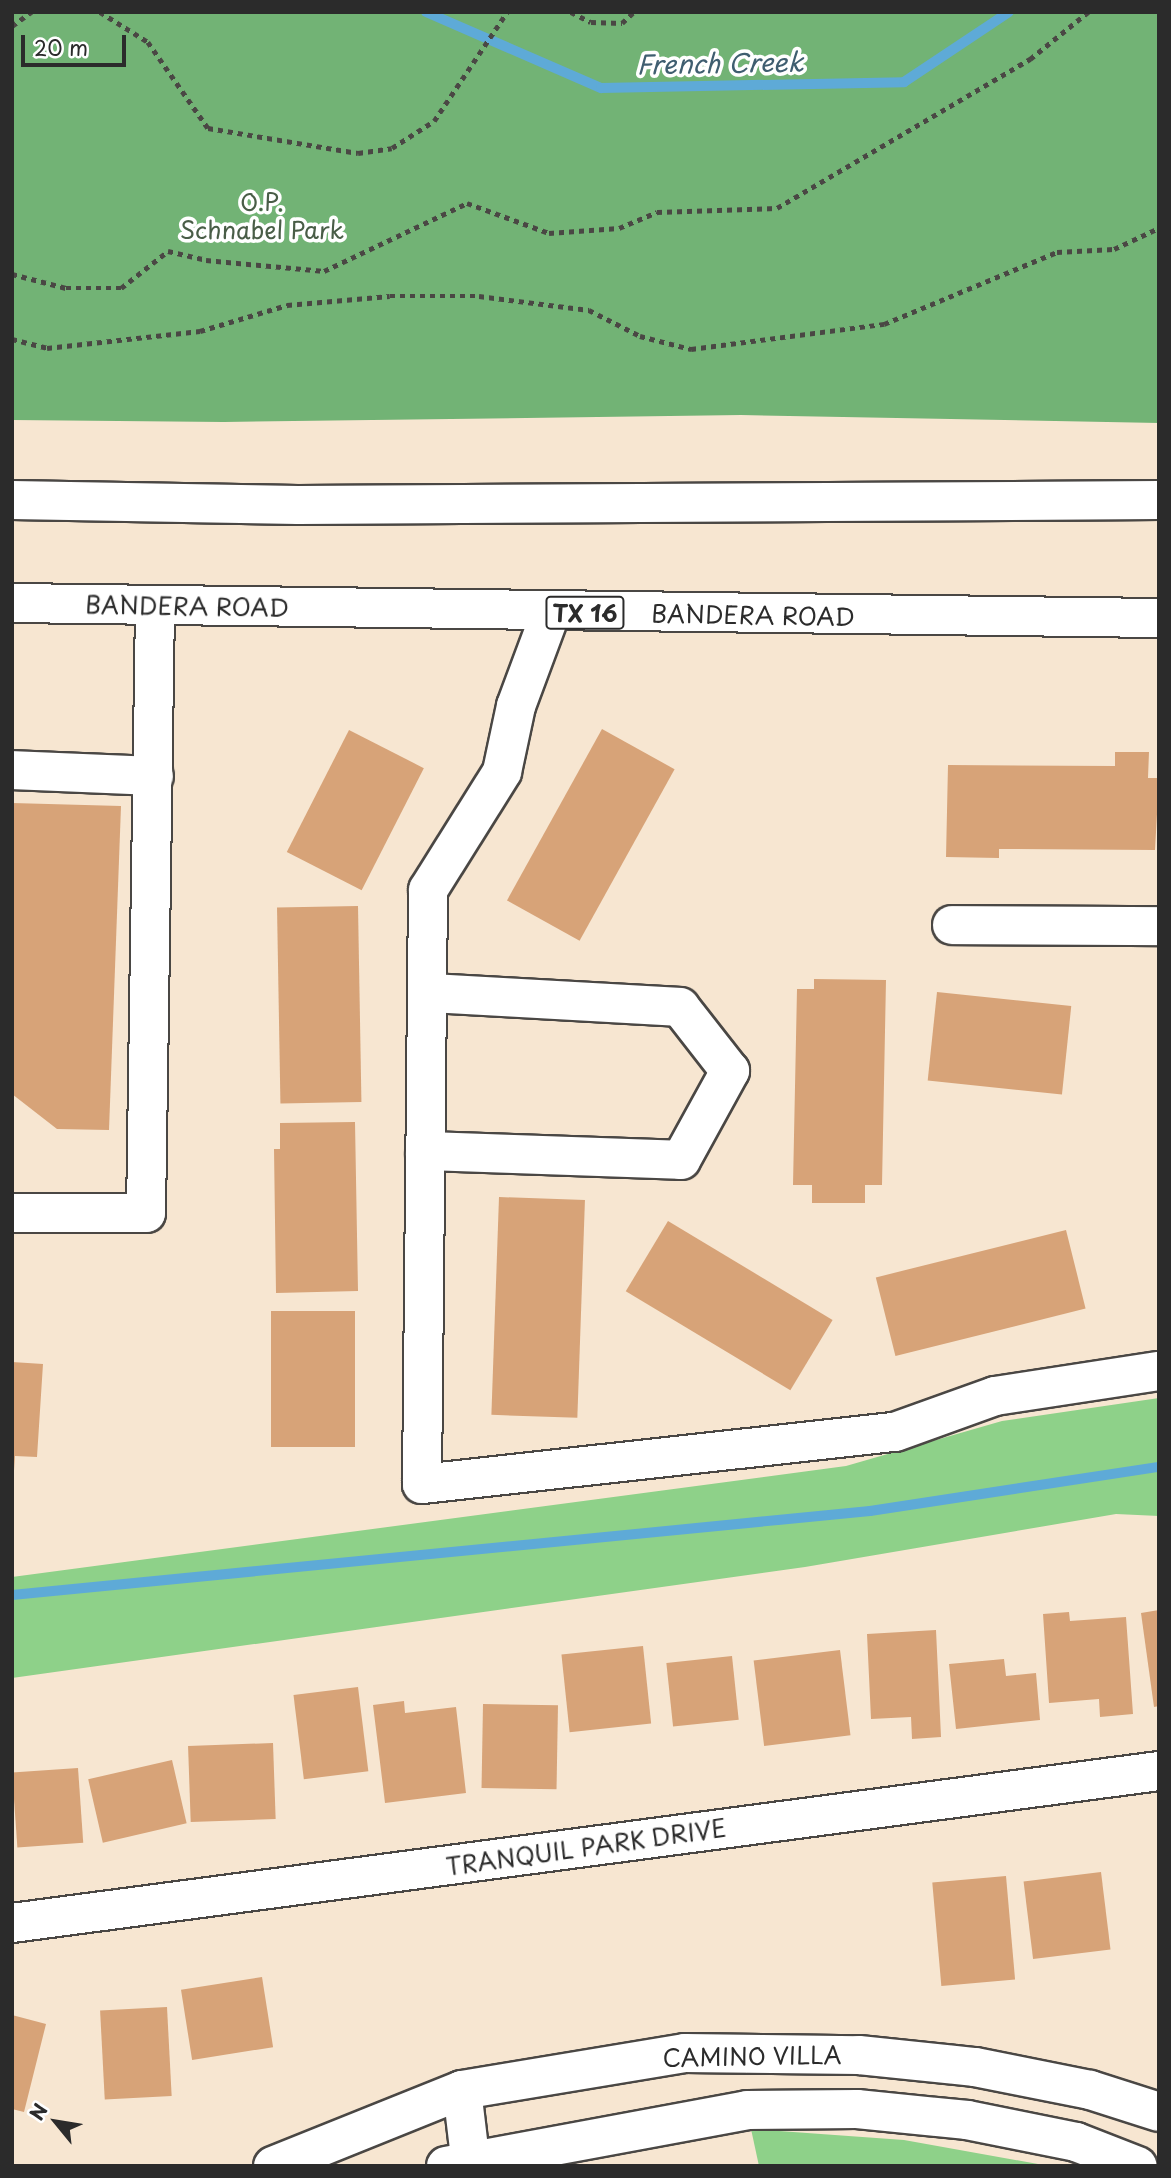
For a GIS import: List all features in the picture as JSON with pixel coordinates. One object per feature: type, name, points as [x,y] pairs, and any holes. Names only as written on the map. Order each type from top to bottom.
[{"type":"street","points":[[12,500],[298,505],[1159,500]]},
{"type":"street","name":"BANDERA ROAD","points":[[12,603],[1159,618]]},
{"type":"street","points":[[12,1213],[146,1213],[156,606]]},
{"type":"street","points":[[551,612],[516,706],[502,772],[428,890],[422,1485],[895,1432],[995,1396],[1159,1371]]},
{"type":"street","points":[[12,770],[154,776]]},
{"type":"street","points":[[952,925],[1159,926]]},
{"type":"street","points":[[425,1151],[681,1160],[730,1071],[680,1007],[427,993]]},
{"type":"street","name":"TRANQUIL PARK DRIVE","points":[[12,1923],[1159,1771]]},
{"type":"street","name":"CAMINO VILLA","points":[[273,2166],[462,2090],[685,2053],[859,2055],[975,2067],[1090,2090],[1159,2112]]},
{"type":"street","points":[[462,2090],[462,2164],[747,2110],[857,2109],[967,2120],[1076,2142],[1138,2166]]},
{"type":"path","points":[[12,26],[31,12]]},
{"type":"path","points":[[100,12],[148,42],[208,128],[296,146],[358,153],[393,148],[434,121],[507,12]]},
{"type":"path","points":[[571,12],[591,22],[622,23],[634,12]]},
{"type":"path","points":[[12,274],[66,288],[121,288],[167,251],[206,260],[324,271],[467,203],[549,233],[619,228],[657,212],[777,208],[1030,59],[1088,12]]},
{"type":"path","points":[[12,339],[47,348],[200,331],[287,305],[390,296],[479,296],[589,310],[640,336],[691,349],[884,324],[1057,252],[1114,249],[1159,228]]},
{"type":"green space","name":"O.P. Schnabel Park","points":[[12,12],[1159,12],[1159,423],[741,415],[224,422],[12,420]]},
{"type":"green space","points":[[1159,1398],[1159,1516],[1116,1514],[805,1567],[12,1678],[12,1577],[846,1466],[1002,1421]]},
{"type":"green space","points":[[751,2129],[904,2140],[1049,2166],[759,2166]]},
{"type":"building","points":[[602,729],[675,769],[580,941],[507,900]]},
{"type":"building","points":[[349,730],[424,768],[362,890],[287,852]]},
{"type":"building","points":[[1115,752],[1149,752],[1148,778],[1159,778],[1155,850],[999,849],[999,858],[946,857],[948,765],[1115,766]]},
{"type":"building","points":[[12,803],[121,806],[109,1130],[57,1129],[12,1094]]},
{"type":"building","points":[[358,906],[361,1102],[280,1103],[277,907]]},
{"type":"building","points":[[814,979],[886,980],[882,1185],[865,1185],[865,1203],[812,1203],[812,1185],[793,1185],[797,989],[814,989]]},
{"type":"building","points":[[937,992],[1071,1006],[1062,1095],[928,1081]]},
{"type":"building","points":[[355,1122],[358,1291],[276,1293],[274,1149],[280,1149],[280,1123]]},
{"type":"building","points":[[499,1197],[585,1200],[577,1418],[491,1415]]},
{"type":"building","points":[[668,1221],[833,1320],[790,1390],[626,1291]]},
{"type":"building","points":[[1066,1230],[1086,1309],[895,1356],[876,1277]]},
{"type":"building","points":[[271,1311],[355,1311],[355,1447],[271,1447]]},
{"type":"building","points":[[12,1362],[43,1364],[37,1457],[15,1456],[14,1471]]},
{"type":"building","points":[[1159,1610],[1159,1706],[1154,1707],[1141,1613]]},
{"type":"building","points":[[1069,1612],[1070,1621],[1126,1617],[1133,1714],[1100,1717],[1099,1699],[1049,1703],[1043,1614]]},
{"type":"building","points":[[936,1630],[941,1737],[912,1739],[911,1717],[871,1719],[867,1634]]},
{"type":"building","points":[[643,1646],[651,1724],[570,1732],[561,1655]]},
{"type":"building","points":[[840,1650],[850,1735],[764,1746],[754,1661]]},
{"type":"building","points":[[732,1656],[739,1720],[673,1727],[666,1663]]},
{"type":"building","points":[[1004,1659],[1006,1676],[1036,1673],[1040,1720],[956,1729],[949,1664]]},
{"type":"building","points":[[358,1687],[368,1771],[304,1779],[293,1695]]},
{"type":"building","points":[[404,1701],[405,1713],[456,1707],[466,1793],[385,1803],[373,1705]]},
{"type":"building","points":[[483,1704],[558,1705],[557,1789],[482,1788]]},
{"type":"building","points":[[273,1743],[276,1819],[191,1822],[188,1746]]},
{"type":"building","points":[[172,1760],[187,1823],[103,1843],[88,1779]]},
{"type":"building","points":[[78,1768],[83,1843],[17,1847],[12,1773]]},
{"type":"building","points":[[1101,1872],[1111,1949],[1033,1959],[1024,1882]]},
{"type":"building","points":[[1006,1876],[1015,1980],[941,1986],[932,1882]]},
{"type":"building","points":[[262,1977],[273,2047],[192,2060],[181,1990]]},
{"type":"building","points":[[167,2007],[172,2096],[105,2099],[100,2011]]},
{"type":"building","points":[[12,2015],[46,2024],[24,2112],[12,2109]]},
{"type":"waterway","name":"French Creek","points":[[426,12],[601,88],[904,82],[1009,12]]},
{"type":"waterway","points":[[12,1595],[870,1511],[1159,1467]]}]
